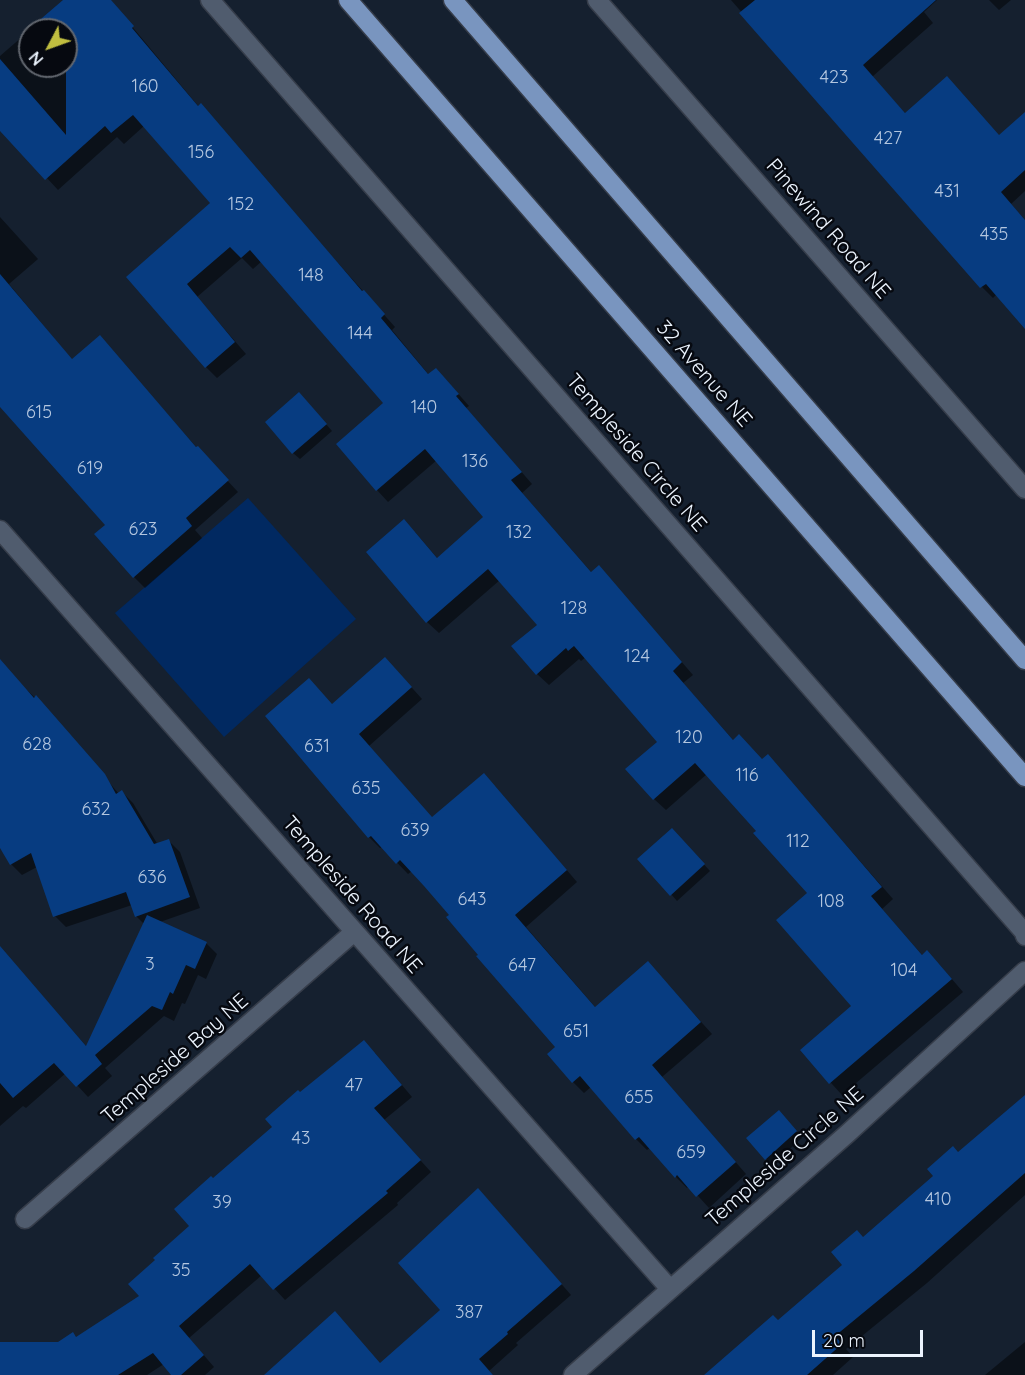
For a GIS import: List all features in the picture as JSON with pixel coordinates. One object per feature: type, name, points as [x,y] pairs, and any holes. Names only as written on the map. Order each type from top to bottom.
[{"type":"main road","name":"32 Avenue NE","points":[[348,0],[1025,777]]},
{"type":"main road","points":[[453,0],[1025,660]]},
{"type":"street","name":"Templeside Circle NE","points":[[210,0],[1024,932],[1025,936]]},
{"type":"street","name":"Pinewind Road NE","points":[[597,0],[1025,489]]},
{"type":"street","name":"Templeside Road NE","points":[[0,530],[670,1289]]},
{"type":"street","name":"Templeside Bay NE","points":[[25,1219],[354,932]]},
{"type":"street","name":"Templeside Circle NE","points":[[573,1375],[846,1134],[1025,971]]},
{"type":"shaded area","points":[[248,498],[356,619],[224,737],[115,613]]},
{"type":"building","points":[[63,0],[111,0],[198,106],[201,103],[362,291],[364,290],[385,314],[381,318],[428,374],[436,368],[459,394],[456,396],[522,472],[511,480],[591,572],[599,565],[682,662],[673,671],[733,740],[739,734],[762,759],[768,754],[882,887],[871,896],[922,955],[927,950],[952,979],[829,1084],[800,1050],[851,1006],[776,920],[807,893],[753,833],[756,831],[695,763],[653,800],[625,769],[657,742],[574,646],[568,651],[566,648],[536,675],[511,646],[537,625],[488,569],[426,623],[366,552],[404,519],[437,558],[483,517],[425,449],[376,491],[336,444],[383,403],[250,250],[241,258],[230,247],[187,284],[235,342],[205,368],[126,277],[210,203],[133,115],[111,133],[105,126],[45,180],[0,131],[0,59],[66,135],[66,78],[78,78],[78,18],[42,18]]},
{"type":"building","points":[[755,0],[936,0],[863,65],[905,113],[947,76],[999,135],[1025,112],[1025,170],[1001,192],[1025,220],[1025,329],[986,284],[980,288],[739,13]]},
{"type":"building","points":[[0,274],[72,359],[100,335],[196,447],[198,446],[229,480],[186,518],[192,526],[133,578],[94,534],[105,525],[0,407]]},
{"type":"building","points":[[299,392],[327,424],[292,454],[265,422]]},
{"type":"building","points":[[385,657],[412,687],[359,734],[432,817],[484,773],[567,870],[515,915],[595,1007],[648,961],[701,1022],[652,1065],[736,1162],[696,1197],[677,1175],[675,1178],[639,1137],[635,1140],[580,1076],[572,1083],[547,1054],[555,1047],[476,956],[478,955],[446,917],[449,915],[400,860],[396,864],[371,836],[368,838],[265,716],[309,678],[332,704]]},
{"type":"building","points":[[0,659],[34,698],[36,695],[105,774],[116,794],[122,790],[154,844],[169,839],[190,897],[135,917],[126,892],[53,917],[31,853],[10,865],[0,848]]},
{"type":"building","points":[[672,828],[705,864],[670,896],[637,859]]},
{"type":"building","points":[[147,915],[207,942],[195,969],[186,965],[173,994],[170,992],[162,1010],[152,1006],[95,1055],[102,1064],[76,1087],[54,1063],[13,1098],[0,1083],[0,946],[86,1046]]},
{"type":"building","points":[[364,1040],[402,1085],[374,1108],[421,1160],[386,1191],[388,1193],[273,1290],[250,1264],[179,1326],[204,1355],[181,1375],[171,1375],[153,1353],[118,1375],[0,1375],[0,1342],[58,1342],[73,1332],[76,1337],[139,1296],[128,1284],[189,1226],[174,1209],[272,1127],[265,1119],[298,1090],[300,1092]]},
{"type":"building","points":[[1025,1095],[1025,1173],[914,1271],[835,1336],[842,1344],[807,1375],[704,1375],[773,1315],[778,1320],[842,1265],[831,1252],[857,1230],[863,1237],[933,1176],[927,1169],[953,1146],[958,1152]]},
{"type":"building","points":[[779,1110],[797,1131],[765,1160],[746,1138]]},
{"type":"building","points":[[478,1188],[562,1284],[479,1359],[493,1375],[264,1375],[335,1311],[380,1363],[440,1310],[398,1263]]}]
